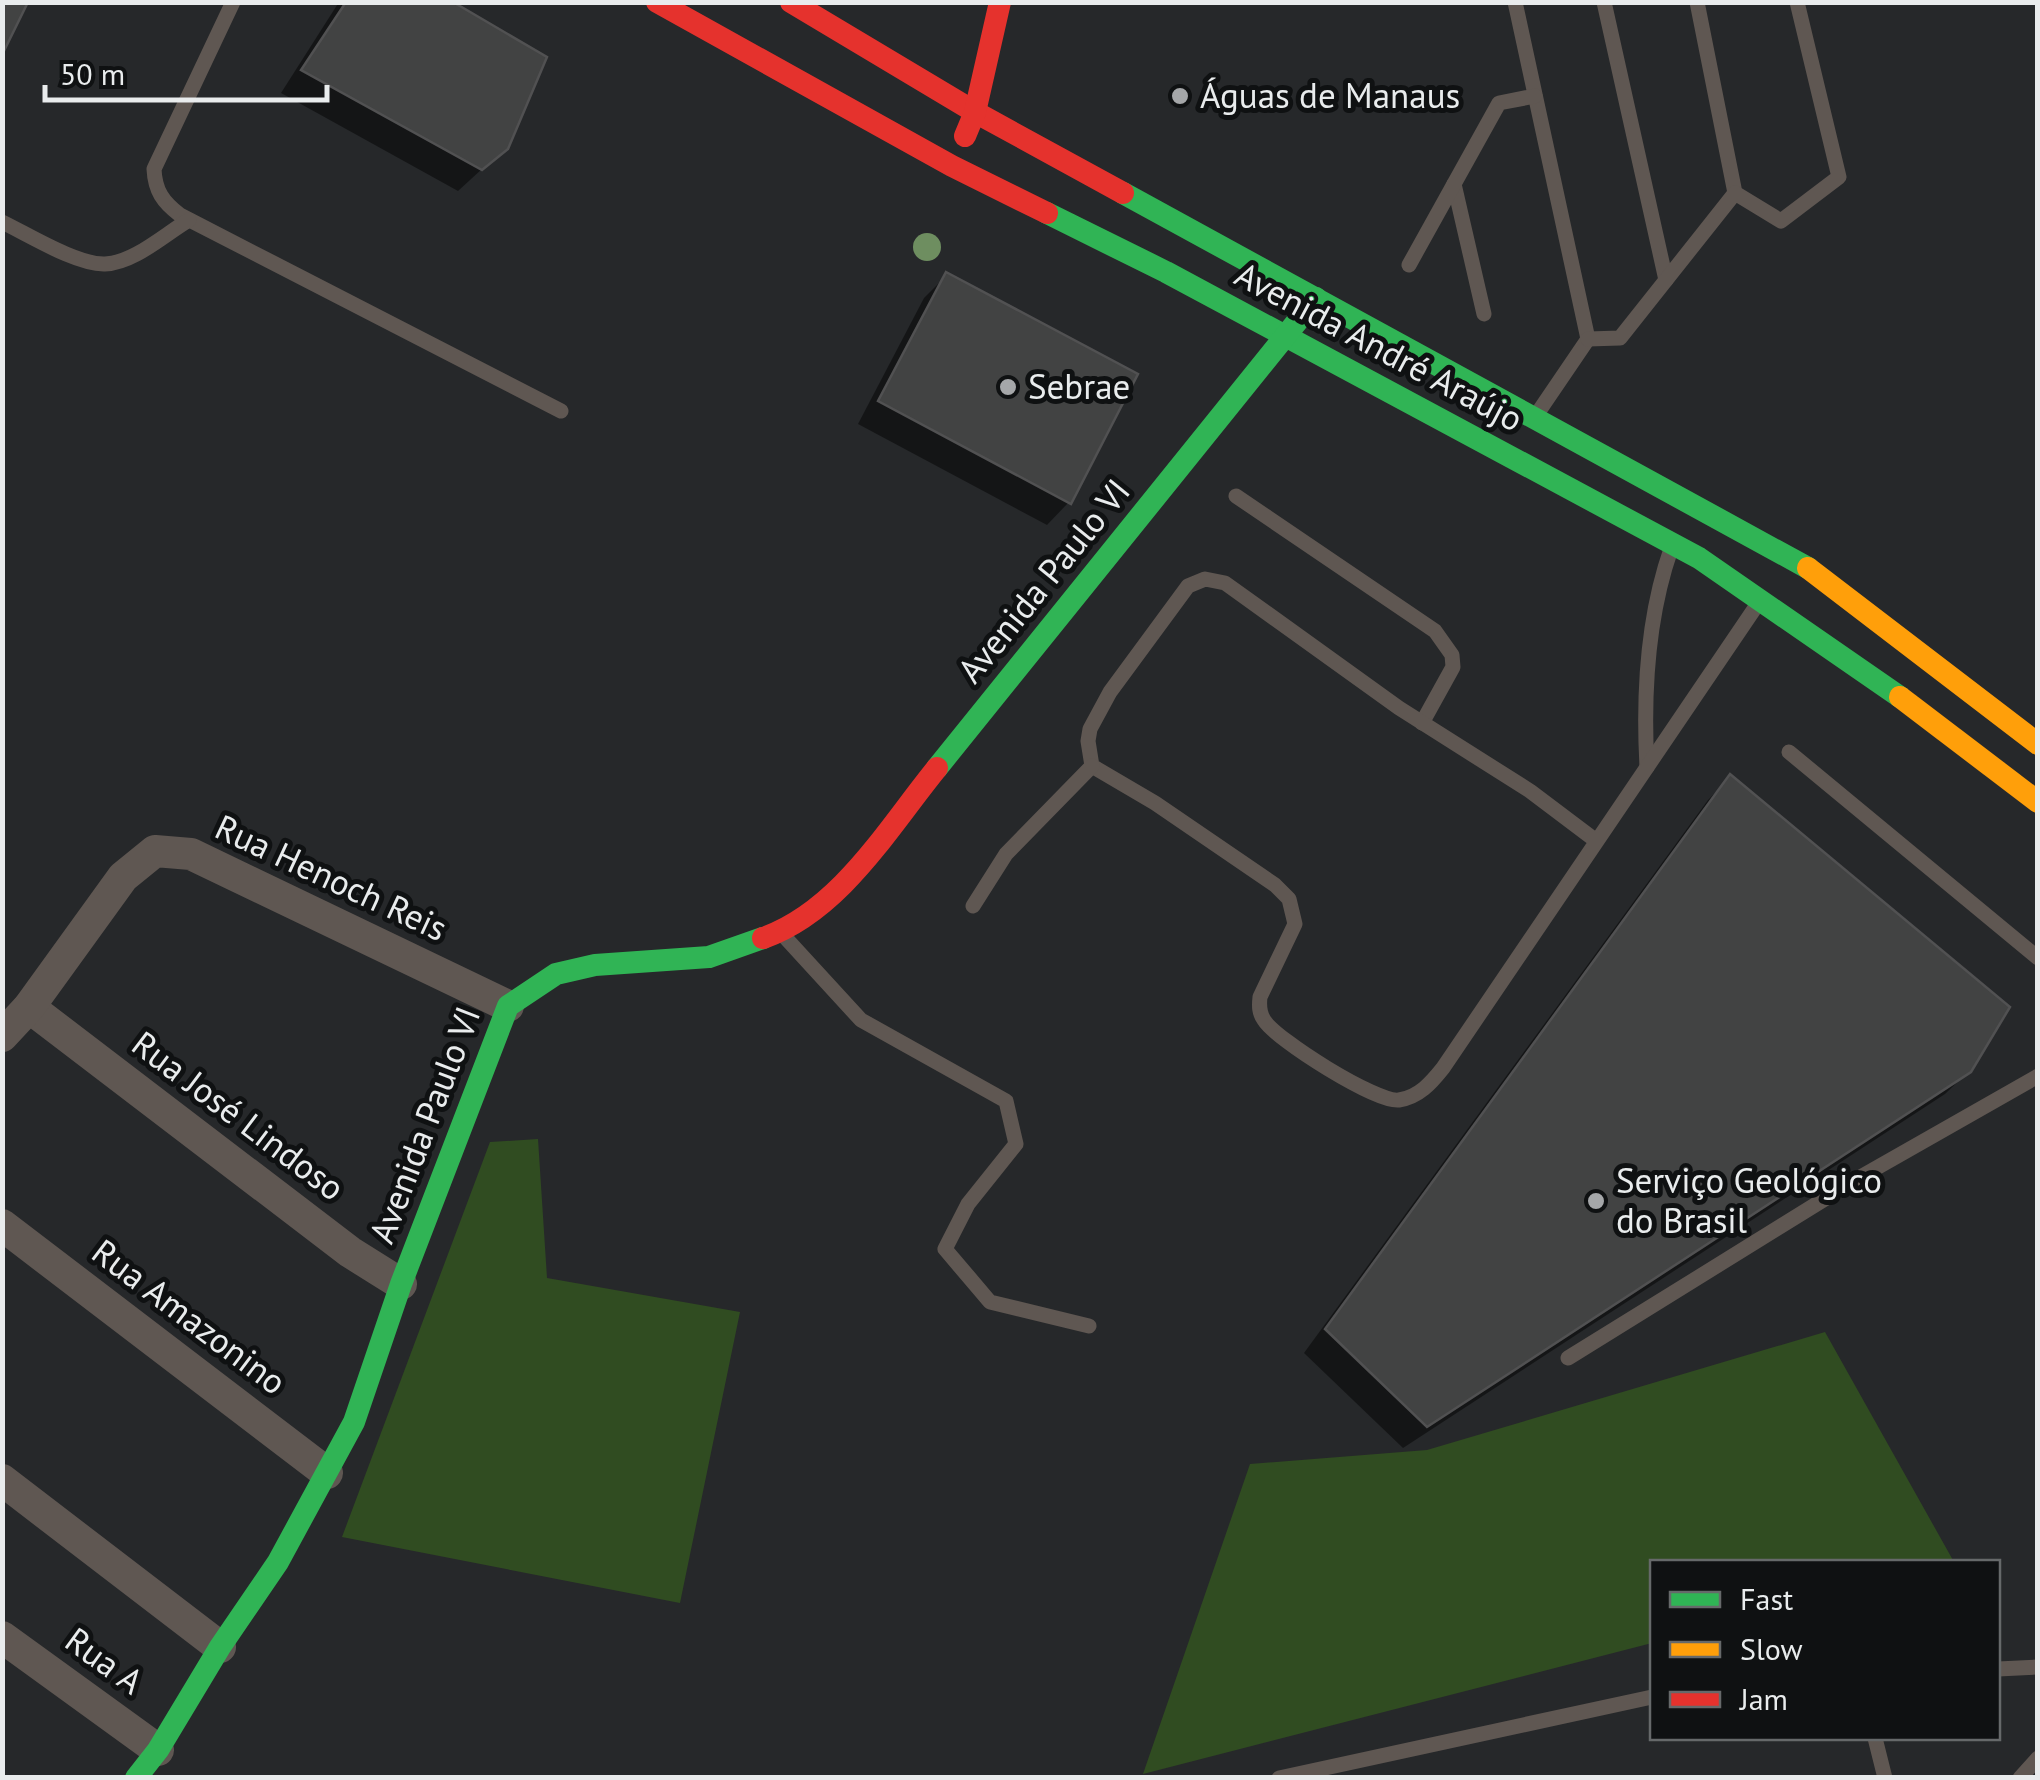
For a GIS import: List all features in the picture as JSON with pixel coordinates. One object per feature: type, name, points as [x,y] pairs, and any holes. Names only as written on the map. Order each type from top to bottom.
[{"type":"main road","name":"Avenida André Araújo","points":[[658,2],[690,10],[952,166],[1166,272],[1673,544],[1856,664],[2038,802]]},
{"type":"main road","name":"Avenida André Araújo","points":[[791,2],[975,112],[1805,566],[2038,744]]},
{"type":"main road","points":[[952,166],[975,112],[992,7]]},
{"type":"main road","name":"Avenida Paulo VI","points":[[136,1778],[158,1750],[220,1647],[278,1562],[354,1422],[401,1284],[508,1006],[556,974],[595,965],[709,958],[780,932],[819,906],[842,885],[1316,298]]},
{"type":"street","name":"Rua Henoch Reis","points":[[29,1008],[122,877],[156,851],[191,854],[508,1006]]},
{"type":"street","points":[[2,1036],[29,1008]]},
{"type":"street","name":"Rua José Lindoso","points":[[29,1008],[350,1252],[401,1284]]},
{"type":"street","name":"Rua Amazonino","points":[[2,1225],[327,1474]]},
{"type":"street","points":[[2,1480],[220,1647]]},
{"type":"street","name":"Rua A","points":[[2,1638],[158,1750]]},
{"type":"lane","points":[[233,2],[154,168],[155,186],[164,203],[189,220],[561,411]]},
{"type":"lane","points":[[1516,2],[1588,339],[1534,418]]},
{"type":"lane","points":[[1604,2],[1666,280]]},
{"type":"lane","points":[[1697,2],[1735,194],[1782,221],[1839,177],[1797,2]]},
{"type":"lane","points":[[1409,265],[1499,102],[1535,96]]},
{"type":"lane","points":[[1454,184],[1484,314]]},
{"type":"lane","points":[[1588,339],[1620,338],[1735,194]]},
{"type":"lane","points":[[2,222],[78,258],[106,264],[132,256],[189,220]]},
{"type":"lane","points":[[1236,496],[1435,631],[1445,643],[1453,667],[1422,723]]},
{"type":"lane","points":[[1647,767],[1647,668],[1661,578],[1673,544]]},
{"type":"lane","points":[[1595,840],[1530,791],[1422,723],[1226,584],[1205,579],[1188,586],[1110,692],[1090,729],[1088,750],[1092,766],[1155,803],[1275,885],[1289,900],[1295,924],[1260,998],[1264,1021],[1276,1034],[1349,1081],[1384,1099],[1396,1100],[1412,1096],[1436,1077],[1760,599]]},
{"type":"lane","points":[[1789,752],[2038,958]]},
{"type":"lane","points":[[972,906],[1006,854],[1092,766]]},
{"type":"lane","points":[[780,932],[862,1020],[1006,1101],[1016,1144],[968,1204],[945,1249],[990,1302],[1089,1326]]},
{"type":"lane","points":[[1568,1358],[1856,1179],[2038,1076]]},
{"type":"lane","points":[[2000,1669],[2038,1667]]},
{"type":"lane","points":[[1279,1778],[1650,1697]]},
{"type":"lane","points":[[1875,1740],[1885,1778]]},
{"type":"lane","points":[[2020,1778],[2038,1758]]},
{"type":"green space","points":[[538,1139],[547,1278],[740,1312],[680,1603],[342,1537],[490,1142]]},
{"type":"green space","points":[[1825,1332],[1953,1560],[1650,1560],[1650,1644],[1143,1774],[1250,1464],[1427,1450]]},
{"type":"building","points":[[2,2],[28,2],[2,55]]},
{"type":"building","points":[[346,2],[453,2],[547,57],[508,149],[482,170],[301,70]]},
{"type":"building","points":[[946,272],[1138,374],[1071,504],[878,401]]},
{"type":"building","name":"Serviço Geológico do Brasil","points":[[1730,774],[2010,1007],[1971,1072],[1427,1427],[1325,1329]]},
{"type":"traffic: fast","points":[[1123,193],[1808,568]]},
{"type":"traffic: fast","points":[[1047,213],[1166,272],[1699,558],[1900,697]]},
{"type":"traffic: fast","points":[[937,768],[1316,298]]},
{"type":"traffic: fast","points":[[136,1778],[158,1750],[220,1647],[278,1562],[354,1422],[401,1284],[508,1006],[556,974],[595,965],[709,957],[763,938]]},
{"type":"traffic: slow","points":[[1808,568],[2038,744]]},
{"type":"traffic: slow","points":[[1900,697],[2038,802]]},
{"type":"traffic: jam","points":[[657,2],[952,166],[1047,213]]},
{"type":"traffic: jam","points":[[791,2],[975,112],[1123,193]]},
{"type":"traffic: jam","points":[[965,136],[975,112],[1000,2]]},
{"type":"traffic: jam","points":[[763,938],[791,925],[839,888],[937,768]]},
{"type":"place","name":"Águas de Manaus","points":[[1180,96]]},
{"type":"place","name":"Sebrae","points":[[1008,387]]},
{"type":"place","name":"Serviço Geológico do Brasil","points":[[1596,1201]]}]
